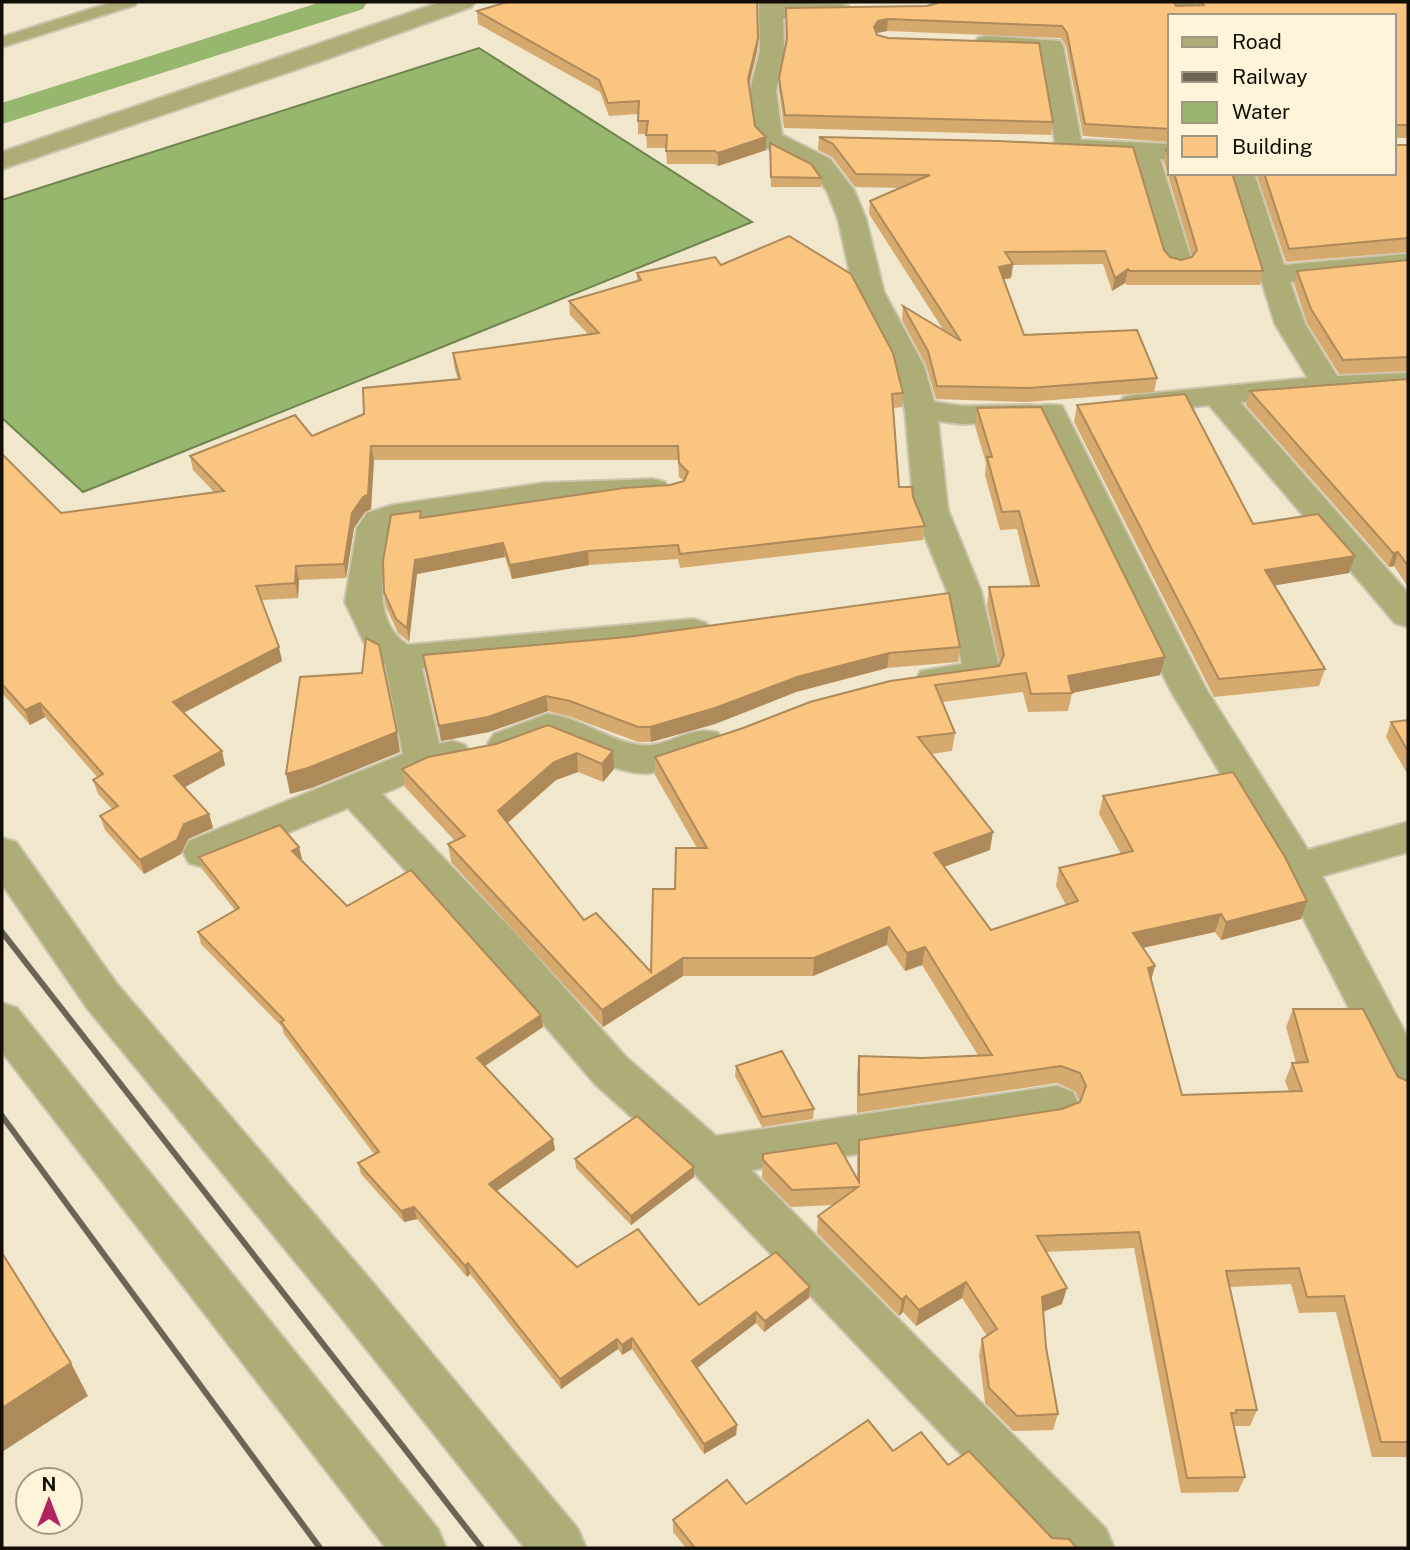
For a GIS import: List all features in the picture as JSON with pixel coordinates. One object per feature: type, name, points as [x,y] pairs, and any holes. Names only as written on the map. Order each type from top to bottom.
[{"type":"street","points":[[2,161],[463,2]]},
{"type":"street","points":[[770,139],[763,91],[772,51],[772,6],[858,11]]},
{"type":"street","points":[[966,42],[1051,46],[1057,147],[1157,152],[1178,262]]},
{"type":"street","points":[[770,139],[833,141]]},
{"type":"street","points":[[770,139],[821,165],[840,190],[852,219],[869,292],[909,366],[921,410],[931,509],[950,593],[981,674],[901,683]]},
{"type":"street","points":[[1242,175],[1290,324],[1328,386]]},
{"type":"street","points":[[1273,275],[1408,262]]},
{"type":"street","points":[[921,410],[962,415],[1077,410],[1217,395],[1408,382]]},
{"type":"street","points":[[1217,395],[1369,566],[1408,615]]},
{"type":"street","points":[[1077,410],[1189,691],[1298,868],[1408,1080]]},
{"type":"street","points":[[670,487],[544,494],[393,515],[379,520],[374,528],[363,602],[383,646],[402,658],[720,627]]},
{"type":"street","points":[[402,658],[423,761]]},
{"type":"street","points":[[203,852],[423,761],[496,747],[547,727],[557,728],[635,759],[652,759],[740,730]]},
{"type":"street","points":[[354,789],[505,950],[611,1071],[708,1157],[1087,1548]]},
{"type":"street","points":[[1298,868],[1408,837]]},
{"type":"street","points":[[2,853],[102,996],[357,1300],[559,1548]]},
{"type":"street","points":[[2,1020],[419,1548]]},
{"type":"street","points":[[708,1157],[1057,1105]]},
{"type":"lane","points":[[2,41],[129,2]]},
{"type":"water","points":[[479,48],[752,222],[83,492],[2,418],[2,200]]},
{"type":"building","points":[[507,2],[757,2],[758,38],[748,79],[755,126],[766,137],[718,153],[666,151],[667,135],[646,135],[648,121],[638,121],[639,101],[608,103],[599,80],[477,11]]},
{"type":"building","points":[[1174,2],[1176,6],[1204,5],[1202,2],[1408,2],[1408,125],[1396,125],[1396,14],[1168,14],[1168,129],[1085,124],[1067,33],[1062,26],[888,19],[878,21],[874,27],[877,35],[888,38],[1039,43],[1053,122],[785,115],[779,78],[787,39],[786,8],[927,6],[937,3]]},
{"type":"building","points":[[819,137],[1133,147],[1164,250],[1170,257],[1181,260],[1192,257],[1197,250],[1175,175],[1233,175],[1263,271],[1128,269],[1115,278],[1105,251],[1005,252],[1013,264],[999,267],[1024,335],[1137,330],[1157,378],[1029,388],[937,386],[928,351],[903,306],[961,341],[870,201],[930,175],[856,174],[833,144]]},
{"type":"building","points":[[770,143],[811,164],[821,178],[771,177]]},
{"type":"building","points":[[1396,145],[1408,145],[1408,238],[1289,249],[1265,175],[1396,175]]},
{"type":"building","points":[[789,236],[851,274],[893,353],[903,393],[892,394],[899,487],[912,487],[913,497],[925,526],[680,554],[678,545],[588,551],[510,565],[503,543],[415,560],[407,628],[396,619],[384,592],[383,561],[391,515],[421,511],[420,518],[624,488],[670,485],[684,481],[688,472],[679,463],[678,446],[371,446],[368,495],[363,497],[352,513],[344,564],[296,566],[295,583],[256,586],[279,647],[173,702],[222,751],[174,776],[209,814],[184,824],[177,840],[140,860],[100,816],[118,806],[93,780],[103,774],[40,703],[25,710],[2,684],[2,454],[61,513],[224,491],[190,456],[295,415],[312,436],[364,414],[363,388],[460,379],[453,353],[599,333],[569,301],[641,280],[637,273],[715,257],[721,265]]},
{"type":"building","points":[[1408,260],[1408,357],[1343,360],[1311,309],[1297,271]]},
{"type":"building","points":[[1408,379],[1408,566],[1398,552],[1393,553],[1250,391]]},
{"type":"building","points":[[1185,394],[1253,524],[1318,514],[1355,556],[1265,570],[1325,669],[1219,679],[1077,405]]},
{"type":"building","points":[[1041,407],[1165,657],[1068,676],[1072,693],[1031,694],[1026,673],[935,685],[955,733],[918,737],[993,832],[934,853],[991,930],[1078,901],[1059,868],[1133,851],[1103,796],[1233,772],[1285,857],[1307,901],[1226,922],[1221,914],[1133,933],[1155,966],[1148,968],[1182,1095],[1302,1091],[1292,1063],[1308,1062],[1293,1009],[1363,1009],[1398,1077],[1408,1081],[1408,1442],[1381,1442],[1344,1296],[1307,1297],[1299,1268],[1226,1271],[1257,1410],[1236,1410],[1236,1413],[1231,1413],[1245,1477],[1187,1478],[1139,1232],[1037,1236],[1067,1288],[1042,1297],[1046,1347],[1058,1414],[1017,1416],[989,1388],[982,1339],[997,1329],[966,1282],[919,1310],[906,1296],[902,1300],[818,1216],[858,1187],[792,1190],[763,1160],[763,1154],[837,1143],[859,1182],[859,1140],[1062,1109],[1080,1102],[1086,1086],[1080,1073],[1061,1066],[859,1095],[859,1056],[922,1058],[992,1055],[925,947],[907,953],[889,927],[814,958],[683,958],[602,1010],[448,844],[465,836],[402,769],[428,757],[496,744],[548,725],[613,751],[602,764],[577,753],[554,762],[498,811],[584,920],[596,913],[651,972],[653,889],[675,889],[676,848],[707,848],[655,757],[810,702],[890,681],[999,666],[1004,655],[989,587],[1039,586],[1019,511],[1002,512],[987,457],[992,457],[977,408]]},
{"type":"building","points":[[949,593],[960,647],[889,653],[797,677],[715,708],[650,727],[638,727],[570,701],[546,696],[488,717],[439,726],[423,655],[627,637]]},
{"type":"building","points":[[366,638],[379,645],[397,732],[308,768],[286,774],[300,677],[362,673]]},
{"type":"building","points":[[1408,720],[1408,751],[1391,722]]},
{"type":"building","points":[[280,825],[299,847],[292,851],[347,906],[411,870],[541,1015],[477,1058],[553,1139],[489,1184],[577,1267],[638,1229],[699,1305],[776,1252],[810,1287],[765,1321],[756,1312],[692,1361],[737,1425],[704,1444],[632,1338],[622,1345],[617,1339],[560,1379],[468,1263],[465,1266],[414,1207],[401,1211],[358,1163],[379,1152],[281,1022],[284,1020],[198,932],[239,908],[199,857]]},
{"type":"building","points":[[782,1051],[814,1109],[762,1117],[736,1066]]},
{"type":"building","points":[[637,1116],[694,1167],[631,1216],[575,1159]]},
{"type":"building","points":[[2,1253],[71,1363],[2,1408]]},
{"type":"building","points":[[868,1420],[893,1451],[921,1432],[948,1465],[969,1451],[1052,1538],[1069,1539],[1077,1548],[695,1548],[673,1520],[727,1480],[746,1504]]},
{"type":"waterway","points":[[2,114],[352,2]]},
{"type":"railway","points":[[2,932],[482,1548]]},
{"type":"railway","points":[[2,1116],[320,1548]]}]
